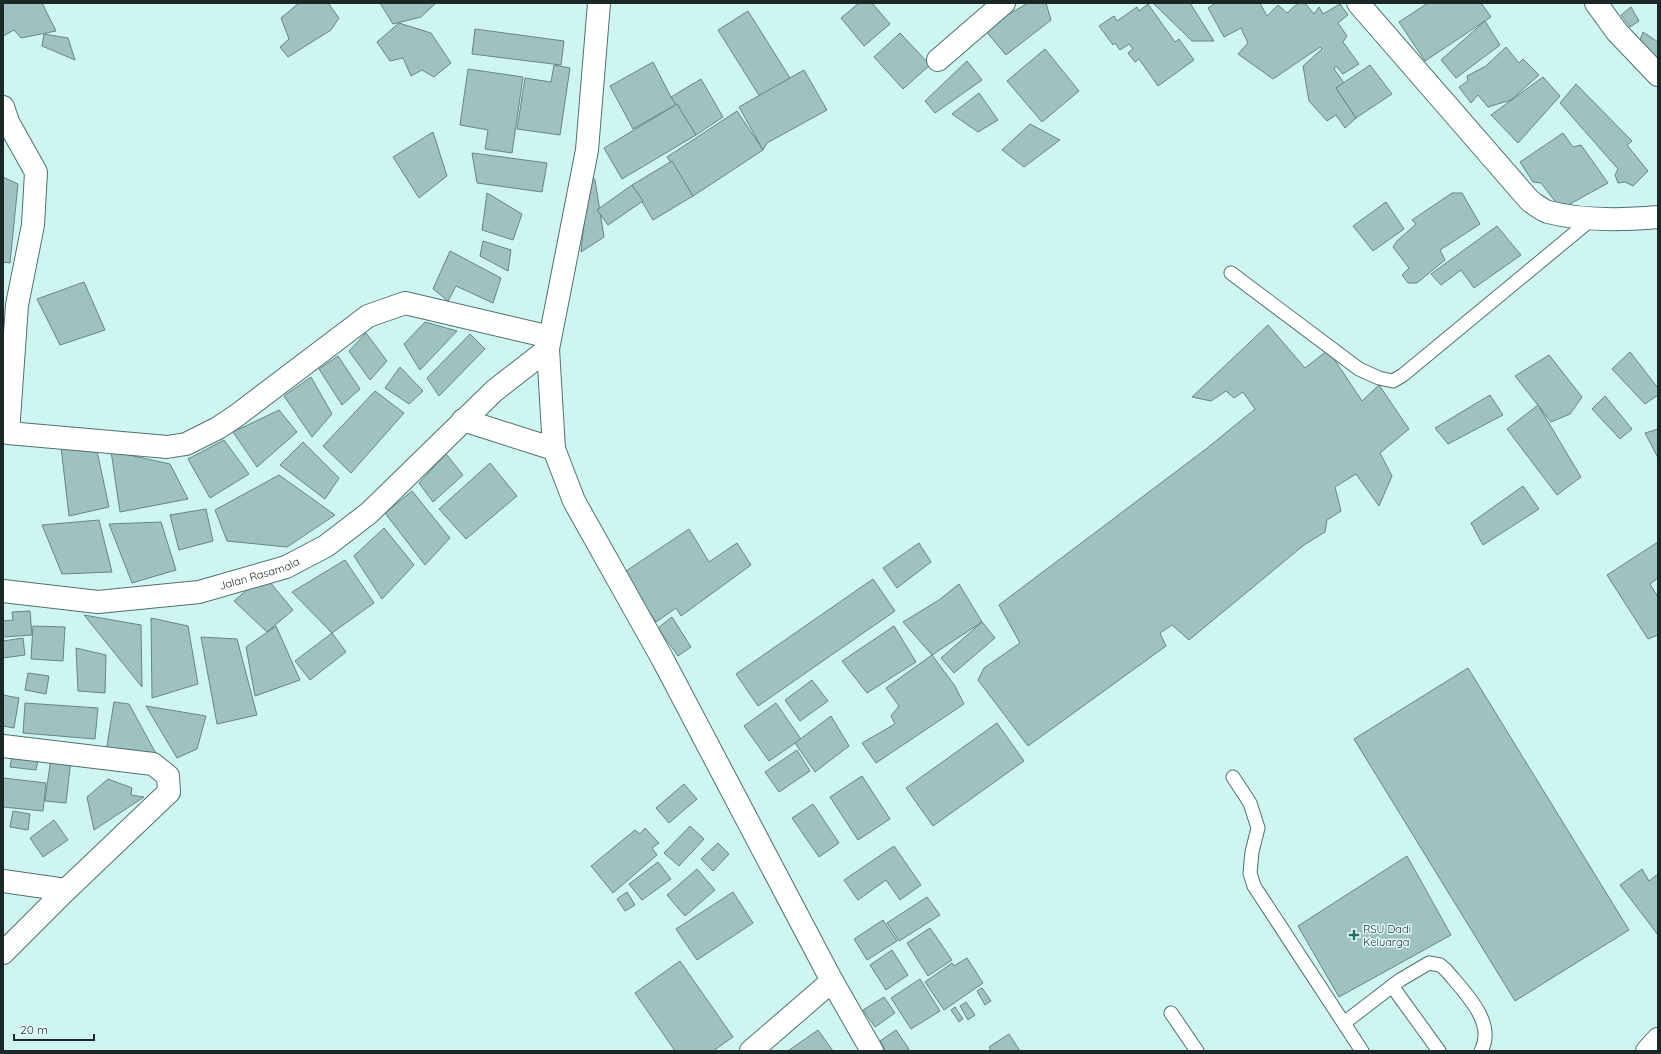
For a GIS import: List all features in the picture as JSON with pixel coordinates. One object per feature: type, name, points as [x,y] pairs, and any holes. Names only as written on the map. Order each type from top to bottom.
[{"type":"street","points":[[599,3],[587,150],[549,343],[554,449],[574,501],[662,658],[832,981],[872,1051]]},
{"type":"street","points":[[938,60],[1004,3]]},
{"type":"street","points":[[1358,3],[1530,201],[1546,212],[1593,218],[1633,219],[1658,217]]},
{"type":"street","points":[[1596,3],[1617,32],[1658,75]]},
{"type":"street","points":[[3,107],[8,122],[36,172],[34,225],[17,305],[6,433],[167,447],[186,444],[218,428],[236,416],[368,316],[405,303],[549,343]]},
{"type":"street","name":"Jalan Rasamala","points":[[3,591],[98,602],[199,592],[286,567],[326,546],[369,513],[494,391],[549,343]]},
{"type":"street","points":[[464,420],[554,449]]},
{"type":"street","points":[[3,746],[153,764],[168,776],[169,792],[66,890],[3,953]]},
{"type":"street","points":[[3,881],[66,890]]},
{"type":"street","points":[[751,1051],[832,981]]},
{"type":"street","points":[[1646,1051],[1658,1039]]},
{"type":"lane","points":[[1231,273],[1359,368],[1386,381],[1393,381],[1404,375],[1593,218]]},
{"type":"lane","points":[[1233,776],[1250,804],[1258,828],[1252,852],[1250,873],[1254,886],[1362,1051]]},
{"type":"lane","points":[[1344,1023],[1392,986],[1429,963],[1440,965],[1446,970],[1477,1010],[1484,1024],[1486,1034],[1485,1044],[1481,1051]]},
{"type":"lane","points":[[1392,986],[1439,1051]]},
{"type":"lane","points":[[1171,1013],[1197,1051]]},
{"type":"building","points":[[3,3],[42,3],[56,31],[21,38],[14,30],[3,36]]},
{"type":"building","points":[[299,3],[328,3],[339,18],[331,30],[288,57],[280,47],[289,39],[281,18]]},
{"type":"building","points":[[380,3],[436,3],[421,17],[393,24]]},
{"type":"building","points":[[859,3],[872,3],[890,24],[864,46],[841,18]]},
{"type":"building","points":[[1028,3],[1046,3],[1051,20],[1006,55],[984,29]]},
{"type":"building","points":[[1153,3],[1190,3],[1214,41],[1192,41]]},
{"type":"building","points":[[1216,3],[1260,3],[1267,16],[1278,5],[1287,13],[1298,3],[1305,3],[1314,14],[1319,7],[1323,14],[1340,4],[1348,15],[1338,23],[1347,36],[1343,42],[1359,64],[1343,74],[1336,66],[1334,69],[1344,83],[1336,88],[1356,118],[1345,128],[1336,115],[1327,121],[1309,101],[1303,66],[1322,49],[1320,47],[1273,79],[1238,54],[1248,43],[1241,28],[1224,37],[1208,8]]},
{"type":"building","points":[[1428,3],[1481,3],[1491,17],[1425,61],[1399,22]]},
{"type":"building","points":[[1148,4],[1175,42],[1179,39],[1194,60],[1158,86],[1139,59],[1135,62],[1128,53],[1133,49],[1129,44],[1120,50],[1115,43],[1113,45],[1099,26],[1114,16],[1117,21],[1137,7],[1139,11]]},
{"type":"building","points":[[1631,7],[1639,21],[1630,27],[1621,15]]},
{"type":"building","points":[[748,11],[790,78],[760,97],[718,30]]},
{"type":"building","points":[[1485,21],[1500,45],[1456,78],[1441,60]]},
{"type":"building","points":[[399,23],[431,33],[451,63],[434,77],[422,70],[411,76],[403,58],[390,61],[377,42]]},
{"type":"building","points":[[475,29],[564,41],[561,65],[472,54]]},
{"type":"building","points":[[1643,32],[1658,42],[1658,60],[1639,43]]},
{"type":"building","points":[[900,33],[930,65],[903,89],[874,57]]},
{"type":"building","points":[[44,34],[68,38],[75,60],[42,46]]},
{"type":"building","points":[[1506,47],[1519,63],[1523,59],[1539,75],[1511,100],[1488,107],[1478,95],[1471,103],[1459,87],[1468,81],[1467,76],[1486,66]]},
{"type":"building","points":[[1045,49],[1079,91],[1042,122],[1007,81]]},
{"type":"building","points":[[967,61],[982,80],[935,113],[925,101]]},
{"type":"building","points":[[653,62],[671,97],[677,104],[633,129],[610,86]]},
{"type":"building","points":[[554,65],[570,68],[560,135],[517,129],[525,78],[551,82]]},
{"type":"building","points":[[1370,65],[1392,94],[1356,118],[1336,88]]},
{"type":"building","points":[[468,69],[523,77],[512,153],[485,149],[488,130],[460,125]]},
{"type":"building","points":[[804,70],[827,110],[767,143],[763,150],[739,107]]},
{"type":"building","points":[[1543,77],[1560,96],[1518,143],[1491,115]]},
{"type":"building","points":[[701,79],[723,117],[696,135],[671,97]]},
{"type":"building","points":[[1576,84],[1632,141],[1627,145],[1648,171],[1633,186],[1625,182],[1618,183],[1615,175],[1618,169],[1560,103]]},
{"type":"building","points":[[979,93],[998,120],[978,132],[952,114]]},
{"type":"building","points":[[677,104],[696,135],[622,179],[604,148]]},
{"type":"building","points":[[737,111],[763,150],[693,196],[667,157]]},
{"type":"building","points":[[1030,124],[1060,140],[1024,167],[1002,150]]},
{"type":"building","points":[[433,132],[447,176],[419,198],[393,157]]},
{"type":"building","points":[[1563,133],[1573,147],[1581,145],[1608,183],[1561,209],[1541,183],[1533,182],[1520,162]]},
{"type":"building","points":[[472,153],[547,163],[542,192],[477,183]]},
{"type":"building","points":[[672,161],[693,196],[653,220],[632,185]]},
{"type":"building","points":[[589,173],[595,180],[604,237],[581,252]]},
{"type":"building","points":[[3,177],[18,184],[10,263],[3,262]]},
{"type":"building","points":[[632,185],[643,201],[608,225],[597,210]]},
{"type":"building","points":[[487,193],[522,214],[513,240],[482,230]]},
{"type":"building","points":[[1452,193],[1462,193],[1480,224],[1440,250],[1445,260],[1417,283],[1408,283],[1402,275],[1409,268],[1393,247],[1397,241],[1416,224],[1412,220]]},
{"type":"building","points":[[1386,202],[1404,229],[1373,251],[1353,226]]},
{"type":"building","points":[[1497,226],[1521,255],[1474,288],[1461,270],[1441,285],[1431,274]]},
{"type":"building","points":[[483,241],[511,250],[508,271],[480,256]]},
{"type":"building","points":[[450,251],[501,278],[493,303],[456,286],[448,301],[433,289]]},
{"type":"building","points":[[84,282],[105,330],[60,345],[37,299]]},
{"type":"building","points":[[425,322],[457,331],[420,370],[404,344]]},
{"type":"building","points":[[1268,325],[1305,368],[1328,350],[1362,401],[1379,385],[1409,429],[1380,453],[1392,476],[1379,506],[1356,474],[1335,487],[1341,511],[1327,520],[1325,532],[1304,545],[1189,640],[1172,625],[1160,633],[1166,646],[1028,746],[978,680],[984,668],[1020,643],[999,605],[1206,449],[1255,409],[1243,392],[1234,398],[1226,391],[1211,401],[1192,397]]},
{"type":"building","points":[[366,333],[387,361],[370,380],[349,351]]},
{"type":"building","points":[[470,334],[485,349],[439,396],[427,378]]},
{"type":"building","points":[[1630,352],[1658,388],[1658,395],[1645,404],[1612,369]]},
{"type":"building","points":[[1549,355],[1582,397],[1570,414],[1551,422],[1515,376]]},
{"type":"building","points":[[338,356],[360,389],[342,405],[319,369]]},
{"type":"building","points":[[400,367],[423,391],[409,404],[385,388]]},
{"type":"building","points":[[311,377],[332,414],[312,437],[284,396]]},
{"type":"building","points":[[375,391],[404,413],[351,473],[323,446]]},
{"type":"building","points":[[1490,395],[1503,415],[1448,444],[1435,428]]},
{"type":"building","points":[[1605,396],[1632,429],[1620,439],[1592,409]]},
{"type":"building","points":[[1538,405],[1581,477],[1557,495],[1507,429]]},
{"type":"building","points":[[279,410],[297,432],[257,467],[233,432]]},
{"type":"building","points":[[1658,429],[1658,458],[1645,433]]},
{"type":"building","points":[[224,440],[249,474],[210,498],[188,459]]},
{"type":"building","points":[[303,442],[339,478],[325,499],[280,465]]},
{"type":"building","points":[[61,447],[97,451],[109,507],[69,516]]},
{"type":"building","points":[[111,451],[170,464],[188,499],[120,512]]},
{"type":"building","points":[[446,454],[463,475],[433,502],[419,483]]},
{"type":"building","points":[[490,463],[517,496],[466,539],[439,509]]},
{"type":"building","points":[[279,475],[335,515],[287,547],[227,541],[215,510]]},
{"type":"building","points":[[1523,486],[1539,509],[1483,545],[1471,523]]},
{"type":"building","points":[[412,491],[450,538],[425,565],[385,513]]},
{"type":"building","points":[[206,509],[213,541],[179,550],[170,515]]},
{"type":"building","points":[[99,520],[112,572],[62,574],[42,525]]},
{"type":"building","points":[[161,522],[176,570],[132,583],[109,524]]},
{"type":"building","points":[[384,528],[414,565],[382,599],[354,556]]},
{"type":"building","points":[[689,529],[709,562],[737,543],[751,565],[681,616],[676,608],[656,622],[623,573]]},
{"type":"building","points":[[1658,542],[1658,578],[1650,584],[1658,597],[1658,635],[1648,639],[1607,575]]},
{"type":"building","points":[[919,543],[931,562],[897,588],[883,568]]},
{"type":"building","points":[[345,560],[374,603],[332,633],[292,592]]},
{"type":"building","points":[[264,575],[293,610],[267,632],[234,601]]},
{"type":"building","points":[[873,579],[895,611],[758,706],[736,674]]},
{"type":"building","points":[[959,584],[982,622],[932,655],[903,622],[939,600]]},
{"type":"building","points":[[30,611],[32,635],[3,637],[3,621],[13,620],[12,612]]},
{"type":"building","points":[[84,615],[141,625],[142,687]]},
{"type":"building","points":[[672,617],[691,647],[678,656],[658,628]]},
{"type":"building","points":[[151,618],[188,626],[198,684],[152,698]]},
{"type":"building","points":[[982,622],[995,638],[954,673],[941,658]]},
{"type":"building","points":[[33,626],[65,627],[63,661],[31,659]]},
{"type":"building","points":[[276,626],[300,680],[255,696],[246,647]]},
{"type":"building","points":[[894,626],[916,662],[867,693],[842,661]]},
{"type":"building","points":[[332,633],[346,652],[310,680],[295,661]]},
{"type":"building","points":[[201,637],[237,639],[257,715],[217,724]]},
{"type":"building","points":[[23,638],[25,655],[3,658],[3,641]]},
{"type":"building","points":[[76,648],[106,655],[105,693],[78,691]]},
{"type":"building","points":[[932,655],[955,686],[964,704],[876,763],[862,743],[895,724],[891,716],[899,706],[886,688]]},
{"type":"building","points":[[1468,668],[1629,930],[1515,1001],[1354,739]]},
{"type":"building","points":[[28,673],[49,676],[46,694],[25,690]]},
{"type":"building","points":[[812,680],[828,701],[800,721],[785,700]]},
{"type":"building","points":[[3,695],[19,698],[14,728],[3,726]]},
{"type":"building","points":[[114,702],[129,704],[159,759],[106,752]]},
{"type":"building","points":[[25,703],[98,708],[95,739],[23,733]]},
{"type":"building","points":[[776,703],[801,739],[769,761],[744,726]]},
{"type":"building","points":[[146,706],[206,716],[197,749],[177,758]]},
{"type":"building","points":[[831,716],[849,746],[815,772],[795,743]]},
{"type":"building","points":[[997,723],[1024,761],[933,826],[906,788]]},
{"type":"building","points":[[797,750],[810,771],[779,792],[765,772]]},
{"type":"building","points":[[12,756],[38,760],[36,770],[10,767]]},
{"type":"building","points":[[51,757],[71,760],[66,803],[45,801]]},
{"type":"building","points":[[862,776],[890,819],[858,840],[830,797]]},
{"type":"building","points":[[3,778],[46,783],[43,811],[3,807]]},
{"type":"building","points":[[108,779],[132,788],[131,795],[144,797],[94,830],[87,797]]},
{"type":"building","points":[[684,784],[697,799],[669,823],[656,808]]},
{"type":"building","points":[[813,804],[839,843],[819,857],[792,818]]},
{"type":"building","points":[[13,811],[30,814],[28,830],[10,827]]},
{"type":"building","points":[[54,820],[68,840],[43,857],[30,838]]},
{"type":"building","points":[[690,826],[704,839],[679,866],[664,853]]},
{"type":"building","points":[[645,828],[659,843],[652,848],[657,855],[613,893],[591,866],[635,830],[640,834]]},
{"type":"building","points":[[718,843],[729,854],[713,871],[701,859]]},
{"type":"building","points":[[894,846],[921,885],[900,900],[886,880],[858,900],[844,880]]},
{"type":"building","points":[[1407,856],[1451,935],[1339,997],[1298,926]]},
{"type":"building","points":[[658,862],[671,879],[642,900],[629,884]]},
{"type":"building","points":[[697,869],[715,890],[685,916],[667,895]]},
{"type":"building","points":[[1642,869],[1649,881],[1658,874],[1658,935],[1620,885]]},
{"type":"building","points":[[627,892],[635,905],[625,911],[617,899]]},
{"type":"building","points":[[733,892],[753,923],[697,960],[676,929]]},
{"type":"building","points":[[927,897],[940,915],[899,941],[887,923]]},
{"type":"building","points":[[883,920],[897,941],[867,960],[854,939]]},
{"type":"building","points":[[930,928],[952,960],[928,976],[907,943]]},
{"type":"building","points":[[892,950],[908,975],[886,990],[870,965]]},
{"type":"building","points":[[967,958],[983,983],[944,1010],[925,982],[952,963],[954,966]]},
{"type":"building","points":[[680,961],[733,1037],[713,1051],[675,1051],[635,993]]},
{"type":"building","points":[[920,979],[940,1011],[911,1029],[891,998]]},
{"type":"building","points":[[982,988],[991,1001],[985,1005],[977,991]]},
{"type":"building","points":[[884,997],[895,1013],[875,1027],[863,1010]]},
{"type":"building","points":[[966,1002],[975,1015],[968,1020],[960,1006]]},
{"type":"building","points":[[955,1007],[963,1019],[959,1022],[951,1010]]},
{"type":"building","points":[[818,1030],[833,1051],[788,1051]]},
{"type":"building","points":[[896,1030],[909,1049],[905,1051],[886,1051],[880,1041]]},
{"type":"building","points":[[1009,1034],[1020,1051],[991,1051],[989,1047]]},
{"type":"place","name":"RSU Dadi Keluarga","points":[[1354,935]]}]
